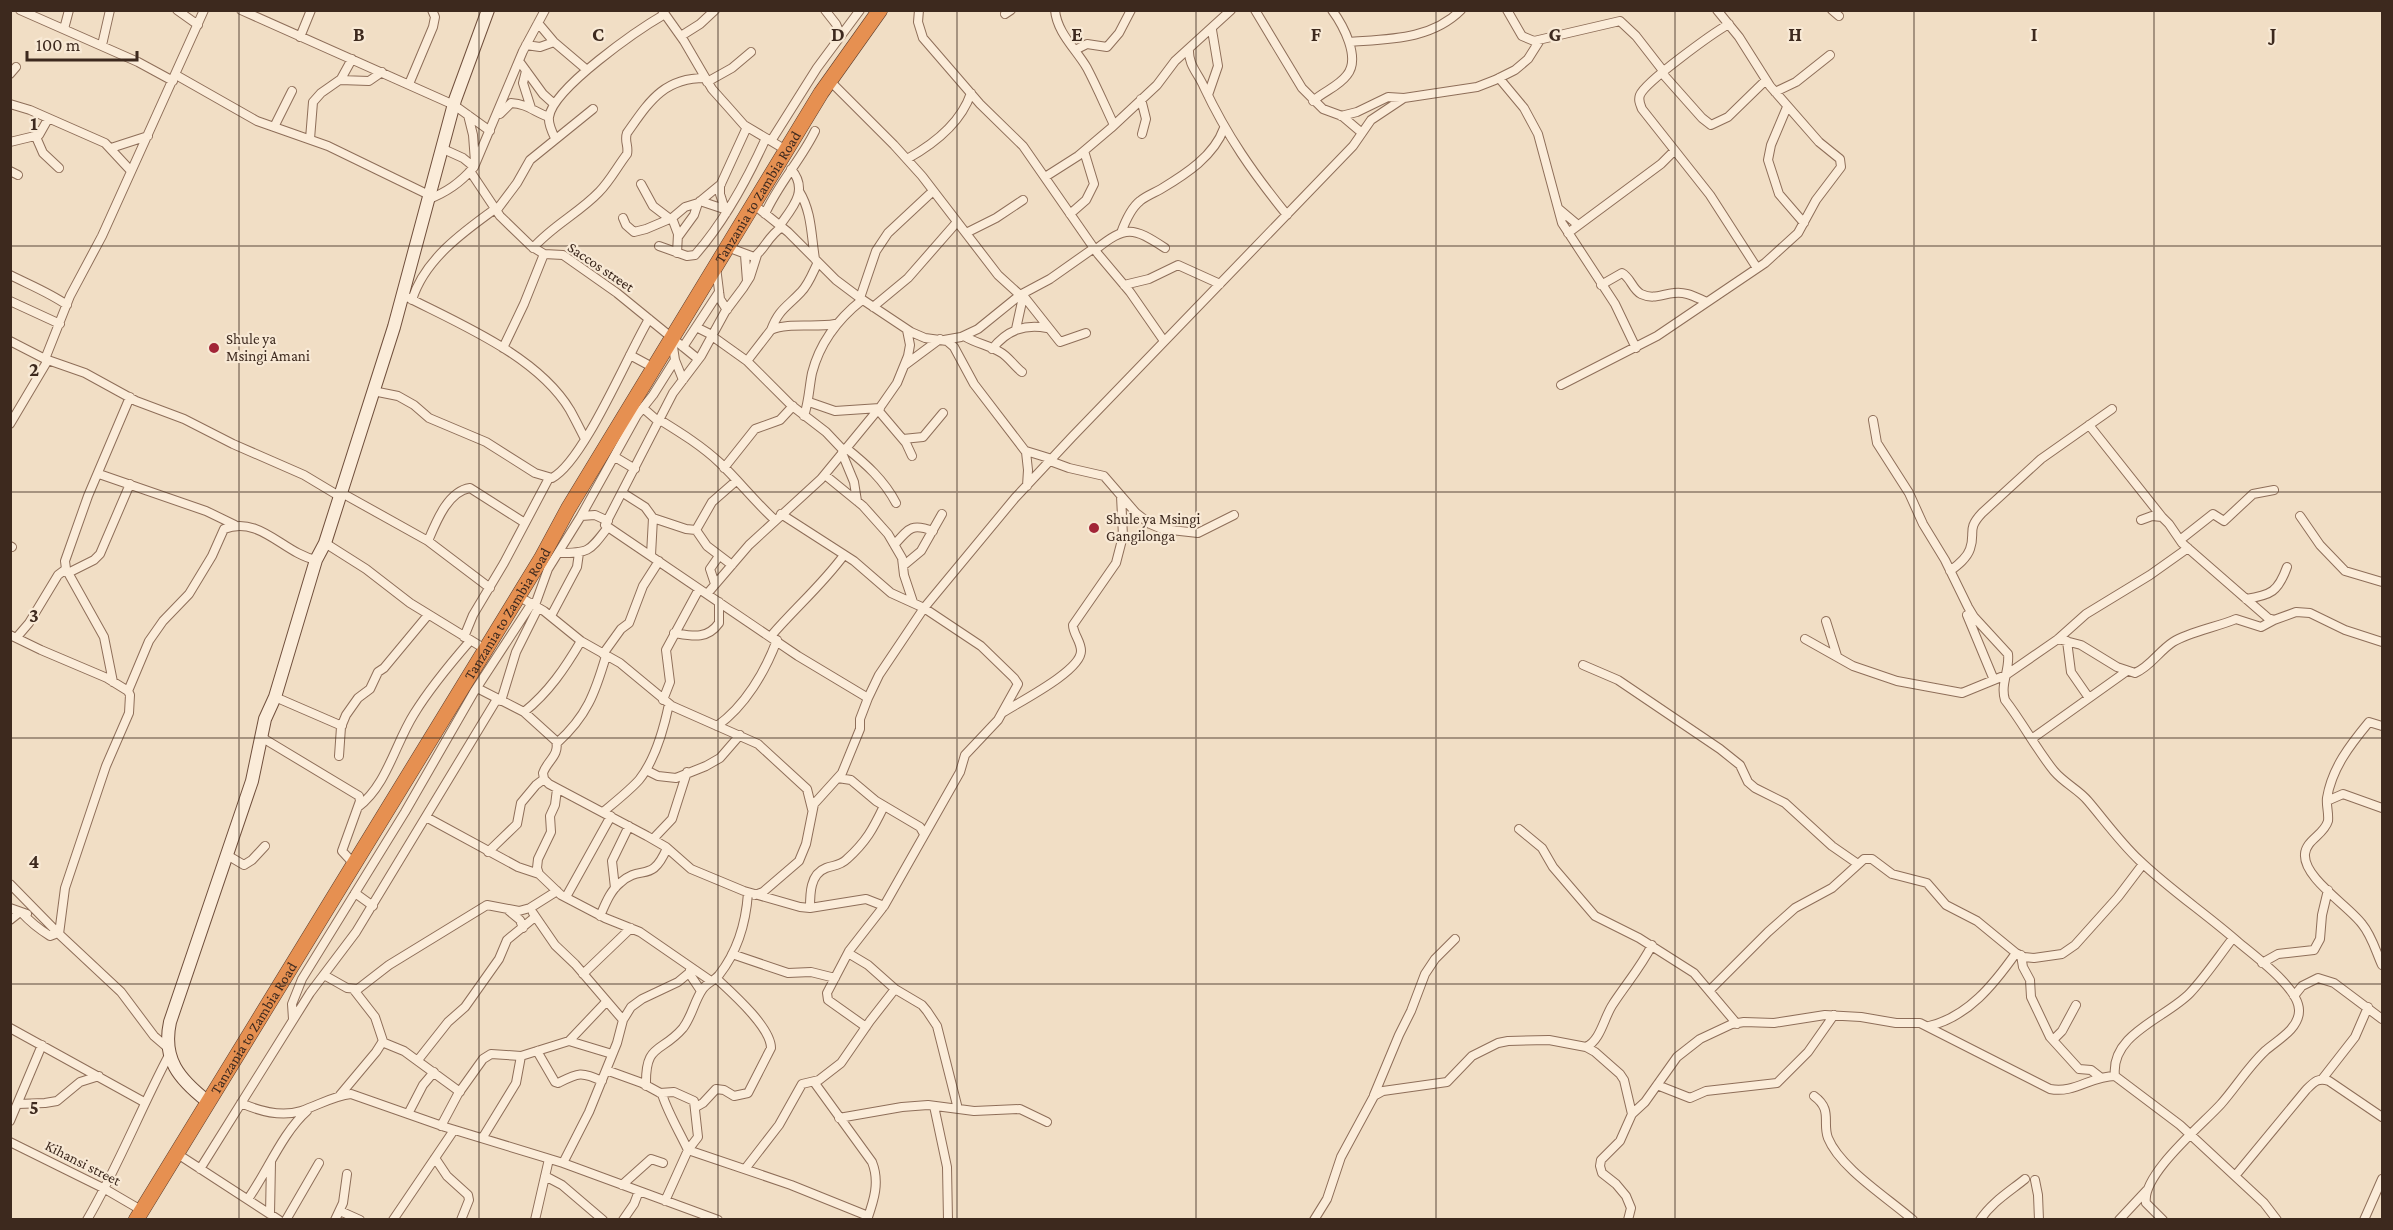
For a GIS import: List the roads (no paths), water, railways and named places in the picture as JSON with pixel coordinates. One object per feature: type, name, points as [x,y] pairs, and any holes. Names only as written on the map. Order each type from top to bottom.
[{"type":"highway","name":"Tanzania to Zambia Road","points":[[138,1215],[485,649],[531,603],[619,425],[654,368],[677,343],[727,247],[759,209],[786,150],[830,81],[880,10]]},
{"type":"street","points":[[20,10],[175,78],[257,121],[310,139],[428,197],[446,193],[462,182],[473,167],[526,45],[545,10]]},
{"type":"street","points":[[64,29],[69,10]]},
{"type":"street","points":[[102,45],[111,10]]},
{"type":"street","points":[[177,10],[198,25]]},
{"type":"street","points":[[10,424],[46,360],[67,305],[175,78],[204,10]]},
{"type":"street","points":[[242,10],[454,105],[490,131]]},
{"type":"street","points":[[300,37],[311,10]]},
{"type":"street","points":[[409,84],[433,27],[435,17],[432,10]]},
{"type":"street","points":[[87,1220],[105,1189],[168,1052],[166,1039],[170,1022],[252,781],[265,719],[275,697],[316,560],[325,543],[373,391],[407,297],[441,148],[488,10]]},
{"type":"street","points":[[681,36],[716,10]]},
{"type":"street","points":[[825,10],[836,24],[841,36]]},
{"type":"street","points":[[660,246],[687,256],[694,255],[749,176],[768,139],[860,10]]},
{"type":"street","points":[[919,10],[918,22],[923,38],[971,93],[1023,146],[1094,249],[1124,285],[1164,341]]},
{"type":"street","points":[[1055,10],[1056,21],[1061,31],[1088,70],[1114,125]]},
{"type":"street","points":[[1075,50],[1087,44],[1107,47],[1119,33],[1131,10]]},
{"type":"street","points":[[1045,177],[1066,165],[1114,125],[1157,85],[1175,61],[1232,10]]},
{"type":"street","points":[[1255,10],[1294,76],[1313,100],[1323,109],[1341,116],[1362,133]]},
{"type":"street","points":[[1313,100],[1350,73],[1352,62],[1349,42],[1341,22],[1332,10]]},
{"type":"street","points":[[1349,42],[1412,36],[1446,23],[1461,10]]},
{"type":"street","points":[[1507,10],[1522,36],[1528,40],[1540,40],[1620,21]]},
{"type":"street","points":[[1615,10],[1620,21],[1636,36],[1663,72],[1702,118],[1711,125],[1728,117],[1766,80]]},
{"type":"street","points":[[1561,385],[1636,348],[1757,268],[1793,238],[1816,200],[1832,182],[1842,163],[1775,93],[1739,37],[1717,10]]},
{"type":"street","points":[[555,138],[549,117],[554,104],[587,70],[663,12],[681,36],[706,80],[747,127],[786,150]]},
{"type":"street","points":[[538,23],[554,42],[587,70]]},
{"type":"street","points":[[1728,24],[1663,72],[1642,92],[1639,99],[1642,109],[1710,195],[1757,268]]},
{"type":"street","points":[[1208,95],[1218,66],[1217,49],[1212,30]]},
{"type":"street","points":[[1341,116],[1357,112],[1388,97],[1404,98],[1477,87],[1515,70],[1528,59],[1540,40]]},
{"type":"street","points":[[526,45],[540,46],[554,42]]},
{"type":"street","points":[[1189,49],[1190,63],[1224,128],[1252,171],[1287,215]]},
{"type":"street","points":[[533,248],[548,232],[599,192],[610,179],[627,154],[628,149],[624,140],[627,133],[656,94],[684,79],[706,80],[732,68],[751,52]]},
{"type":"street","points":[[1775,93],[1787,88],[1830,55]]},
{"type":"street","points":[[310,139],[313,102],[321,93],[340,80],[352,59]]},
{"type":"street","points":[[519,61],[554,104]]},
{"type":"street","points":[[526,71],[523,83],[530,104]]},
{"type":"street","points":[[340,80],[369,81],[382,72]]},
{"type":"street","points":[[1499,78],[1524,108],[1538,134],[1562,223],[1615,304],[1636,348]]},
{"type":"street","points":[[830,81],[907,159],[998,275],[1022,295],[1060,342],[1086,333]]},
{"type":"street","points":[[530,104],[540,89]]},
{"type":"street","points":[[274,127],[292,92]]},
{"type":"street","points":[[907,159],[954,122],[966,107],[971,93]]},
{"type":"street","points":[[752,894],[763,892],[799,861],[806,844],[813,809],[824,791],[838,778],[848,760],[860,729],[860,719],[868,698],[901,640],[924,608],[1027,486],[1353,146],[1371,120],[1404,98]]},
{"type":"street","points":[[1141,99],[1146,113],[1142,134]]},
{"type":"street","points":[[497,114],[511,103],[530,104],[549,117]]},
{"type":"street","points":[[10,104],[30,110],[105,142],[131,171]]},
{"type":"street","points":[[1787,107],[1771,145],[1768,160],[1779,194],[1804,223]]},
{"type":"street","points":[[407,297],[448,246],[496,210],[517,183],[530,160],[593,109]]},
{"type":"street","points":[[468,115],[473,135],[473,167]]},
{"type":"street","points":[[10,142],[36,137],[44,129],[48,119]]},
{"type":"street","points":[[725,211],[720,194],[722,184],[747,127]]},
{"type":"street","points":[[1121,233],[1125,220],[1139,201],[1195,166],[1220,141],[1224,128]]},
{"type":"street","points":[[815,131],[804,152],[772,199],[759,209],[781,226],[836,280],[907,330],[925,338],[942,340],[964,336],[978,329],[1022,295],[1121,233],[1136,232],[1165,248]]},
{"type":"street","points":[[111,148],[148,135]]},
{"type":"street","points":[[36,137],[43,153],[60,168]]},
{"type":"street","points":[[441,148],[463,158],[473,167]]},
{"type":"street","points":[[1070,214],[1086,201],[1094,184],[1084,151]]},
{"type":"street","points":[[1568,233],[1661,164],[1674,151]]},
{"type":"street","name":"Saccos street","points":[[473,167],[496,210],[511,228],[533,248],[544,254],[562,255],[616,292],[698,360]]},
{"type":"street","points":[[558,553],[579,553],[589,550],[608,524],[673,393],[698,360],[727,310],[747,282],[757,255],[770,236],[781,226],[795,203],[800,182],[791,169]]},
{"type":"street","points":[[642,184],[653,206],[671,219],[678,237],[678,253]]},
{"type":"street","points":[[622,218],[630,230],[639,232],[671,219],[685,207],[699,202],[722,184]]},
{"type":"street","points":[[747,361],[771,330],[787,304],[807,285],[817,261],[811,221],[799,191]]},
{"type":"street","points":[[804,416],[809,402],[812,374],[822,345],[835,324],[861,299],[876,251],[888,233],[933,191]]},
{"type":"street","points":[[966,233],[996,218],[1023,200]]},
{"type":"street","points":[[699,202],[725,211]]},
{"type":"street","points":[[678,237],[694,215],[699,202]]},
{"type":"street","points":[[1558,208],[1578,225]]},
{"type":"street","points":[[873,307],[908,278],[957,222]]},
{"type":"street","points":[[727,247],[745,255],[754,257],[757,255]]},
{"type":"street","points":[[503,348],[544,254]]},
{"type":"street","points":[[745,255],[747,282]]},
{"type":"street","points":[[1124,285],[1149,279],[1178,265],[1220,284]]},
{"type":"street","points":[[716,266],[720,299],[727,310]]},
{"type":"street","points":[[1601,285],[1622,273],[1643,295],[1659,298],[1673,293],[1683,293],[1707,302]]},
{"type":"street","points":[[10,275],[53,295],[67,305]]},
{"type":"street","points":[[293,1019],[294,994],[477,688],[531,603],[548,569],[640,412],[675,360],[677,343],[696,327],[719,292]]},
{"type":"street","points":[[1016,329],[1022,295]]},
{"type":"street","points":[[407,297],[503,348],[550,385],[569,408],[585,439]]},
{"type":"street","points":[[10,301],[60,324]]},
{"type":"street","points":[[358,807],[379,786],[414,713],[467,639],[472,615],[490,588],[549,478],[558,474],[594,425],[649,319]]},
{"type":"street","points":[[771,330],[790,325],[812,327],[835,324]]},
{"type":"street","points":[[992,349],[1016,329],[1035,326],[1047,328]]},
{"type":"street","points":[[696,327],[747,361],[804,416],[876,475],[891,492],[896,503]]},
{"type":"street","points":[[566,897],[607,814],[646,770],[661,734],[670,682],[666,650],[674,633],[703,591],[715,584],[778,517],[825,475],[879,409],[897,383],[905,365],[910,345],[907,330]]},
{"type":"street","points":[[964,336],[1004,353],[1022,372]]},
{"type":"street","points":[[905,365],[942,340]]},
{"type":"street","points":[[942,340],[954,347],[974,384],[1026,451],[1029,471],[1027,486]]},
{"type":"street","points":[[10,341],[46,360],[85,373],[129,397],[184,419],[233,444],[304,475],[428,541],[490,588]]},
{"type":"street","points":[[630,355],[654,368]]},
{"type":"street","points":[[675,360],[683,380]]},
{"type":"street","points":[[373,391],[398,396],[414,405],[429,418],[486,442],[535,473],[549,478]]},
{"type":"street","points":[[113,682],[104,637],[67,571],[66,553],[129,397]]},
{"type":"street","points":[[809,402],[835,411],[879,409]]},
{"type":"street","points":[[724,468],[755,429],[780,420],[793,406]]},
{"type":"street","points":[[879,409],[903,439],[912,456]]},
{"type":"street","points":[[1950,571],[1964,560],[1970,549],[1971,529],[1974,521],[2024,472],[2112,409]]},
{"type":"street","points":[[640,412],[687,436],[778,517],[844,555],[891,593],[924,608],[981,646],[1014,678],[1017,687],[998,720],[965,755],[960,772],[884,906],[848,953],[834,978],[826,998],[866,1026]]},
{"type":"street","points":[[619,425],[630,421],[640,412]]},
{"type":"street","points":[[903,439],[923,437],[943,413]]},
{"type":"street","points":[[1873,420],[1877,443],[1909,493],[1923,524],[1974,618],[2008,654],[2003,692],[2005,700],[2054,771],[2087,799],[2119,840],[2143,864],[2262,963],[2294,996],[2299,1010],[2294,1023],[2252,1065],[2220,1105],[2168,1158],[2146,1190],[2118,1220]]},
{"type":"street","points":[[2089,425],[2180,540],[2264,615],[2274,620]]},
{"type":"street","points":[[844,451],[854,482],[857,501]]},
{"type":"street","points":[[1026,451],[1070,468],[1104,476],[1150,525],[1174,532],[1198,533],[1234,515]]},
{"type":"street","points":[[615,456],[635,469]]},
{"type":"street","points":[[99,474],[206,511],[235,525],[255,528],[276,538],[289,549],[306,558],[316,560]]},
{"type":"street","points":[[825,475],[857,501],[895,544],[913,602]]},
{"type":"street","points":[[696,530],[712,502],[736,481]]},
{"type":"street","points":[[128,691],[14,636],[29,622],[58,575],[94,560],[100,554],[130,484]]},
{"type":"street","points":[[428,541],[438,519],[462,489],[470,489],[525,523]]},
{"type":"street","points":[[2180,540],[2213,514],[2224,521],[2253,494],[2274,490]]},
{"type":"street","points":[[623,493],[645,507],[654,518],[696,530],[707,546],[732,565]]},
{"type":"street","points":[[1001,714],[1063,675],[1080,658],[1081,649],[1072,625],[1116,563],[1123,536],[1121,496]]},
{"type":"street","points":[[903,566],[921,551],[942,514]]},
{"type":"street","points":[[581,516],[595,515],[719,602],[868,698]]},
{"type":"street","points":[[2142,520],[2152,516],[2162,517]]},
{"type":"street","points":[[2300,516],[2320,545],[2345,571],[2382,582]]},
{"type":"street","points":[[651,555],[654,518]]},
{"type":"street","points":[[59,933],[65,888],[106,766],[129,713],[128,691],[149,641],[163,621],[189,594],[212,556],[224,529],[235,525]]},
{"type":"street","points":[[895,544],[914,527],[919,526],[933,531]]},
{"type":"street","points":[[325,543],[366,569],[428,615],[485,649]]},
{"type":"street","points":[[1805,639],[1853,666],[1897,681],[1962,693],[2006,675],[2062,640],[2086,614],[2150,575],[2188,548]]},
{"type":"street","points":[[551,616],[577,567],[579,553]]},
{"type":"street","points":[[717,726],[741,704],[756,682],[771,655],[774,638],[800,602],[820,587],[844,555]]},
{"type":"street","points":[[715,584],[710,569],[719,556]]},
{"type":"street","points":[[557,743],[574,728],[587,709],[605,655],[621,629],[629,623],[643,586],[659,561]]},
{"type":"street","points":[[2246,599],[2272,592],[2281,582],[2287,567]]},
{"type":"street","points":[[1958,586],[1960,601],[1976,632],[1994,680]]},
{"type":"street","points":[[674,633],[695,637],[707,635],[719,623],[719,602]]},
{"type":"street","points":[[531,603],[581,641],[632,672],[666,702],[758,744],[807,789],[813,809]]},
{"type":"street","points":[[200,1168],[293,1019],[373,906],[405,848],[499,700],[531,603]]},
{"type":"street","points":[[2062,640],[2081,645],[2127,671],[2135,673],[2141,671],[2162,650],[2185,636],[2215,628],[2236,619],[2261,627],[2296,612],[2310,613],[2345,630],[2382,642]]},
{"type":"street","points":[[339,756],[342,726],[351,706],[370,690],[378,672],[384,668],[428,615]]},
{"type":"street","points":[[1826,621],[1837,656]]},
{"type":"street","points":[[2062,640],[2071,672],[2089,698]]},
{"type":"street","points":[[524,712],[545,694],[581,641]]},
{"type":"street","points":[[1583,664],[1618,680],[1720,749],[1740,765],[1748,782],[1785,803],[1832,846],[1858,864]]},
{"type":"street","points":[[2032,738],[2127,671]]},
{"type":"street","points":[[477,688],[524,712],[557,743],[556,754],[545,768],[544,779],[521,803],[517,824],[488,852]]},
{"type":"street","points":[[275,697],[342,726]]},
{"type":"street","points":[[2379,722],[2368,722],[2335,769],[2327,801],[2328,819],[2324,829],[2310,843],[2305,862],[2313,875],[2364,925],[2382,965]]},
{"type":"street","points":[[646,770],[667,778],[676,778],[720,758],[740,735]]},
{"type":"street","points":[[261,737],[359,796],[358,807],[342,851],[354,864]]},
{"type":"street","points":[[652,839],[672,819],[687,772]]},
{"type":"street","points":[[838,778],[851,780],[884,806],[920,827],[924,834]]},
{"type":"street","points":[[544,779],[557,789],[667,848],[691,868],[752,894],[810,908],[866,899],[884,906]]},
{"type":"street","points":[[539,874],[538,860],[551,832],[550,816],[555,805],[557,789]]},
{"type":"street","points":[[2327,801],[2343,794],[2382,808]]},
{"type":"street","points":[[810,908],[811,886],[814,879],[825,868],[845,862],[862,846],[872,833],[884,806]]},
{"type":"street","points":[[426,817],[488,852],[518,867],[539,874],[566,897],[654,941],[690,969],[714,980],[755,1018],[770,1041],[771,1048],[748,1093],[734,1096],[724,1090],[716,1089],[696,1107]]},
{"type":"street","points":[[615,888],[612,861],[629,826]]},
{"type":"street","points":[[1519,829],[1542,848],[1553,867],[1595,916],[1652,945],[1694,973],[1737,1024]]},
{"type":"street","points":[[227,855],[244,865],[265,846]]},
{"type":"street","points":[[600,916],[615,888],[634,874],[652,871],[658,867],[667,848]]},
{"type":"street","points":[[1710,990],[1795,908],[1832,888],[1864,859],[1872,859],[1892,874],[1927,883],[1946,905],[1977,921],[2018,954],[2034,958],[2062,954],[2068,950],[2093,926],[2143,864]]},
{"type":"street","points":[[10,884],[122,992],[168,1052],[184,1080],[207,1101]]},
{"type":"street","points":[[2262,963],[2278,954],[2314,950],[2320,939],[2322,915],[2328,890]]},
{"type":"street","points":[[354,990],[487,905],[519,911],[530,908],[557,891]]},
{"type":"street","points":[[355,893],[373,906]]},
{"type":"street","points":[[646,1086],[645,1071],[648,1058],[682,1029],[695,1008],[701,991],[714,980],[732,954],[752,894]]},
{"type":"street","points":[[10,908],[21,912],[40,913]]},
{"type":"street","points":[[530,908],[555,945],[622,1020]]},
{"type":"street","points":[[508,909],[520,920],[523,928]]},
{"type":"street","points":[[21,912],[32,924],[50,936],[59,933]]},
{"type":"street","points":[[10,920],[21,912]]},
{"type":"street","points":[[418,1060],[448,1022],[465,1007],[499,959],[507,940],[536,917]]},
{"type":"street","points":[[583,974],[631,928]]},
{"type":"street","points":[[2115,1076],[2114,1064],[2134,1033],[2189,994],[2233,938]]},
{"type":"street","points":[[1314,1220],[1327,1199],[1341,1157],[1374,1096],[1399,1035],[1412,1011],[1425,974],[1455,939]]},
{"type":"street","points":[[1586,1047],[1596,1037],[1613,1003],[1642,965],[1652,945]]},
{"type":"street","points":[[848,953],[868,966],[895,989],[922,1005],[937,1026],[958,1109]]},
{"type":"street","points":[[732,954],[788,973],[811,972],[834,978]]},
{"type":"street","points":[[1929,1026],[1946,1020],[1974,1004],[2018,954]]},
{"type":"street","points":[[2018,954],[2030,980],[2031,997],[2054,1040],[2079,1069],[2091,1070],[2100,1077]]},
{"type":"street","points":[[690,969],[701,991]]},
{"type":"street","points":[[562,1163],[573,1139],[584,1124],[612,1054],[622,1020],[631,1007],[642,999],[678,982],[690,969]]},
{"type":"street","points":[[324,975],[354,990],[375,1017],[382,1042],[340,1095]]},
{"type":"street","points":[[2294,996],[2302,986],[2318,978],[2334,982],[2382,1018]]},
{"type":"street","points":[[745,1169],[779,1125],[802,1084],[819,1080],[841,1063],[895,989]]},
{"type":"street","points":[[441,1126],[460,1092],[483,1059],[491,1054],[521,1056],[569,1041],[606,1002]]},
{"type":"street","points":[[2054,1040],[2062,1031],[2076,1005]]},
{"type":"street","points":[[2235,1176],[2306,1089],[2322,1078],[2355,1037],[2368,1007]]},
{"type":"street","points":[[1657,1085],[1690,1098],[1706,1091],[1777,1083],[1808,1052],[1834,1015]]},
{"type":"street","points":[[1628,1220],[1631,1208],[1626,1196],[1602,1173],[1600,1166],[1607,1152],[1624,1135],[1632,1114],[1645,1102],[1677,1057],[1700,1039],[1719,1029],[1737,1024],[1774,1023],[1797,1017],[1834,1015],[1896,1023],[1914,1022],[1929,1026],[2050,1089],[2071,1090],[2100,1077],[2115,1076],[2145,1096],[2190,1134],[2277,1220]]},
{"type":"street","points":[[10,1028],[144,1102]]},
{"type":"street","points":[[1374,1096],[1383,1091],[1447,1082],[1472,1056],[1498,1043],[1549,1040],[1586,1047],[1595,1052],[1624,1080],[1632,1114]]},
{"type":"street","points":[[569,1041],[612,1054]]},
{"type":"street","points":[[382,1042],[404,1051],[460,1092]]},
{"type":"street","points":[[10,1121],[42,1045]]},
{"type":"street","points":[[537,1051],[555,1082],[558,1083],[579,1073],[602,1081]]},
{"type":"street","points":[[483,1137],[516,1083],[521,1056]]},
{"type":"street","points":[[606,1070],[660,1092],[682,1094],[694,1101],[698,1137],[688,1150],[665,1201]]},
{"type":"street","points":[[408,1114],[423,1085],[434,1072]]},
{"type":"street","points":[[18,1104],[57,1101],[80,1082],[99,1076]]},
{"type":"street","points":[[2322,1078],[2330,1081],[2382,1117]]},
{"type":"street","points":[[660,1092],[664,1105],[672,1113],[688,1150],[745,1169],[868,1218],[875,1196],[877,1174],[863,1147],[814,1082]]},
{"type":"street","points":[[241,1103],[259,1111],[299,1112],[340,1095],[351,1094],[441,1126],[562,1163],[718,1220]]},
{"type":"street","points":[[1814,1096],[1822,1103],[1827,1118],[1828,1138],[1851,1170],[1913,1220]]},
{"type":"street","points":[[934,1106],[947,1167],[948,1220]]},
{"type":"street","points":[[839,1118],[902,1107],[934,1106],[974,1111],[1020,1108],[1047,1122]]},
{"type":"street","points":[[248,1199],[289,1130],[312,1107]]},
{"type":"street","points":[[393,1220],[454,1130]]},
{"type":"street","name":"Kihansi street","points":[[10,1142],[105,1189],[138,1215]]},
{"type":"street","points":[[176,1153],[279,1220]]},
{"type":"street","points":[[435,1158],[447,1176],[468,1194],[469,1200],[461,1220]]},
{"type":"street","points":[[535,1220],[549,1159]]},
{"type":"street","points":[[622,1185],[651,1159],[663,1163]]},
{"type":"street","points":[[270,1214],[271,1162]]},
{"type":"street","points":[[286,1220],[319,1163]]},
{"type":"street","points":[[347,1174],[338,1215],[360,1220]]},
{"type":"street","points":[[545,1176],[562,1185],[603,1220]]},
{"type":"street","points":[[2364,1220],[2382,1179]]},
{"type":"street","points":[[1980,1220],[1993,1203],[2030,1180],[2038,1195],[2039,1220]]},
{"type":"street","points":[[2146,1190],[2146,1203],[2163,1220]]},
{"type":"street","points":[[623,1220],[634,1204],[639,1191]]},
{"type":"place","name":"Shule ya Msingi Amani","points":[[214,348]]},
{"type":"place","name":"Shule ya Msingi Gangilonga","points":[[1094,528]]}]
